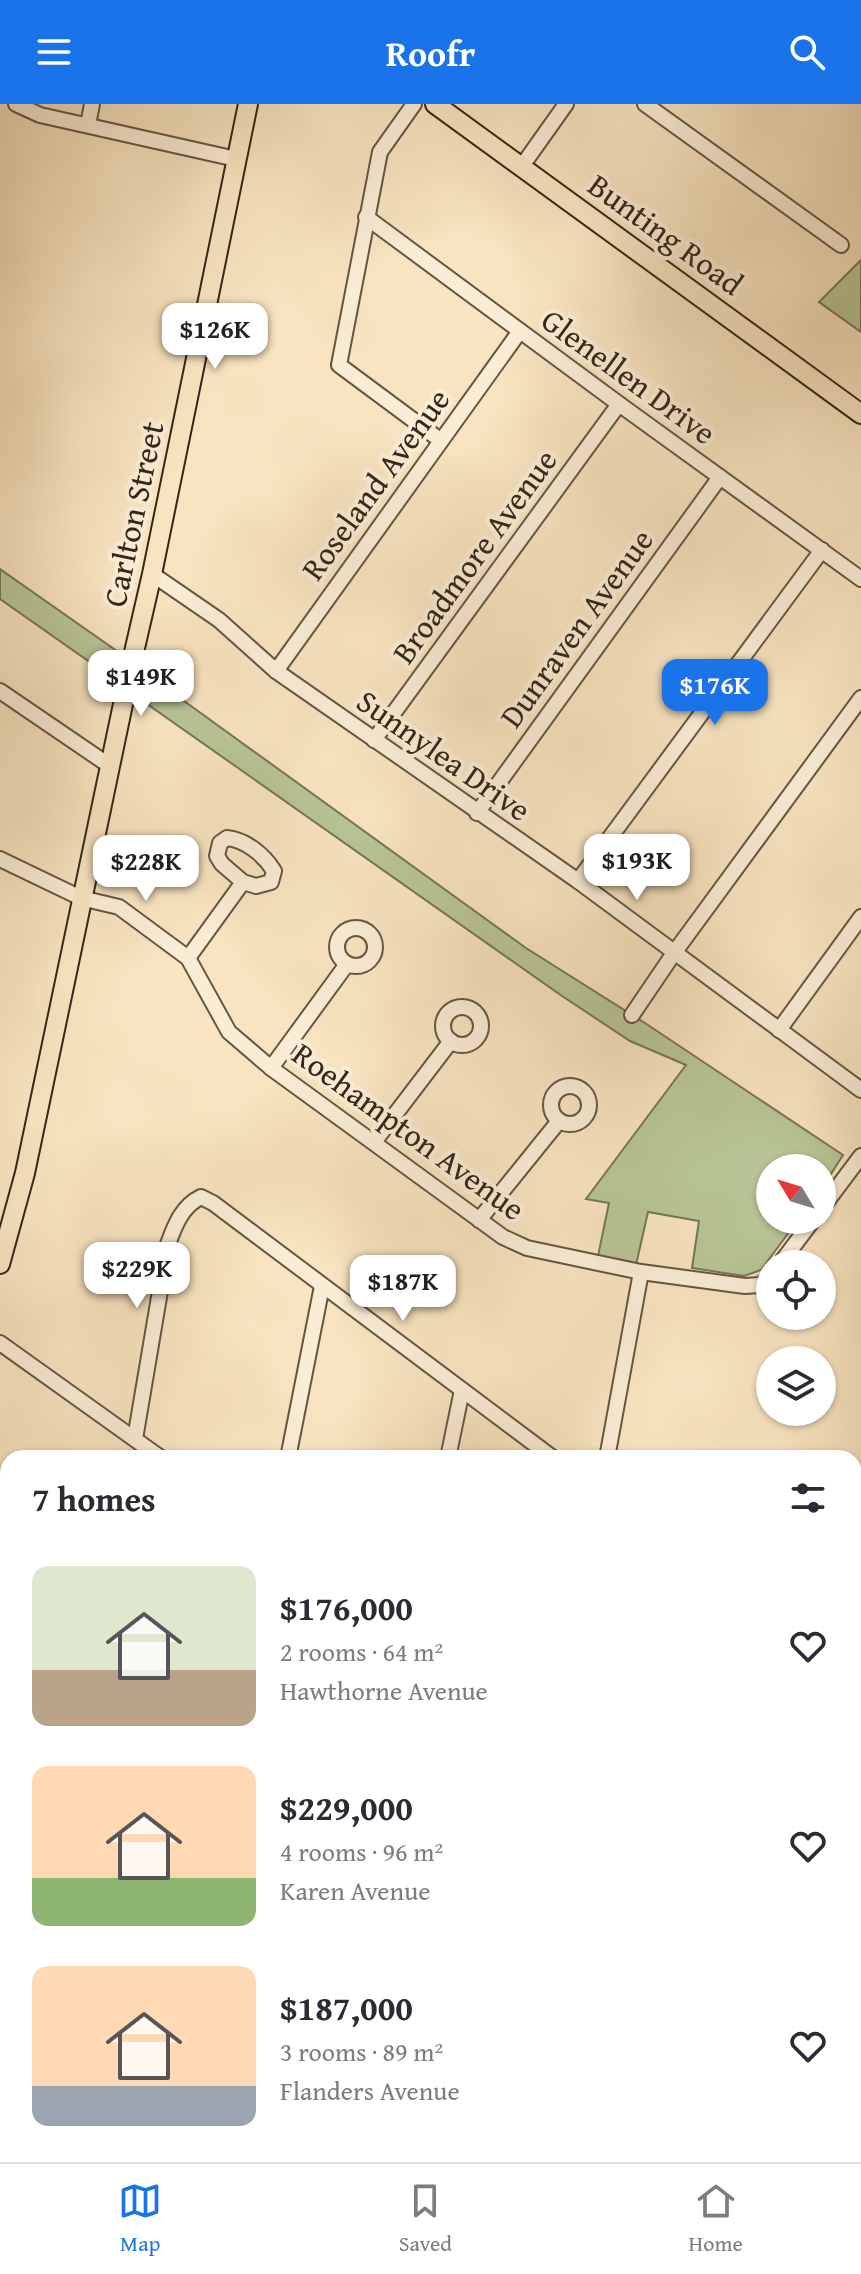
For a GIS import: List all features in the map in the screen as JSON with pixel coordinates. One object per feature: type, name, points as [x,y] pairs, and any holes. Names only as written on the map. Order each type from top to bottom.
[{"type":"main road","name":"Carlton Street","points":[[0,1264],[25,1173],[248,104]]},
{"type":"main road","name":"Bunting Road","points":[[435,104],[861,414]]},
{"type":"street","points":[[16,104],[40,115],[236,159]]},
{"type":"street","points":[[88,125],[92,104]]},
{"type":"street","points":[[414,104],[380,152],[339,365],[440,440]]},
{"type":"street","points":[[522,166],[566,104]]},
{"type":"street","points":[[645,104],[841,245]]},
{"type":"street","name":"Glenellen Drive","points":[[366,217],[861,579]]},
{"type":"street","name":"Roseland Avenue","points":[[276,671],[520,331]]},
{"type":"street","name":"Broadmore Avenue","points":[[374,740],[619,404]]},
{"type":"street","name":"Dunraven Avenue","points":[[477,813],[720,477]]},
{"type":"street","points":[[578,881],[822,550]]},
{"type":"street","name":"Sunnylea Drive","points":[[152,574],[219,620],[276,671],[578,881],[861,1090]]},
{"type":"street","points":[[0,691],[110,766]]},
{"type":"street","points":[[632,1015],[861,698]]},
{"type":"street","name":"Roehampton Avenue","points":[[0,859],[81,898],[119,907],[188,958],[229,1032],[271,1068],[503,1237],[527,1248],[641,1272],[756,1285]]},
{"type":"street","points":[[188,958],[243,882]]},
{"type":"street","points":[[779,1030],[861,917]]},
{"type":"street","points":[[271,1068],[347,964]]},
{"type":"street","points":[[374,1142],[451,1041]]},
{"type":"street","points":[[479,1220],[559,1121]]},
{"type":"street","points":[[836,1189],[861,1156]]},
{"type":"street","points":[[135,1439],[168,1244],[176,1222],[191,1202],[201,1197],[542,1450]]},
{"type":"street","points":[[608,1450],[641,1272]]},
{"type":"street","points":[[290,1450],[322,1286]]},
{"type":"street","points":[[0,1343],[150,1450]]},
{"type":"street","points":[[450,1450],[462,1390]]},
{"type":"green space","points":[[861,260],[861,332],[819,302]]},
{"type":"green space","points":[[0,569],[121,654],[114,679],[0,599]]},
{"type":"green space","points":[[144,672],[526,948],[843,1155],[836,1166],[836,1154],[756,1154],[756,1234],[788,1234],[776,1250],[756,1250],[756,1272],[744,1276],[692,1268],[699,1221],[648,1212],[636,1265],[598,1256],[609,1203],[586,1199],[686,1065],[630,1041],[562,996],[140,699]]}]
